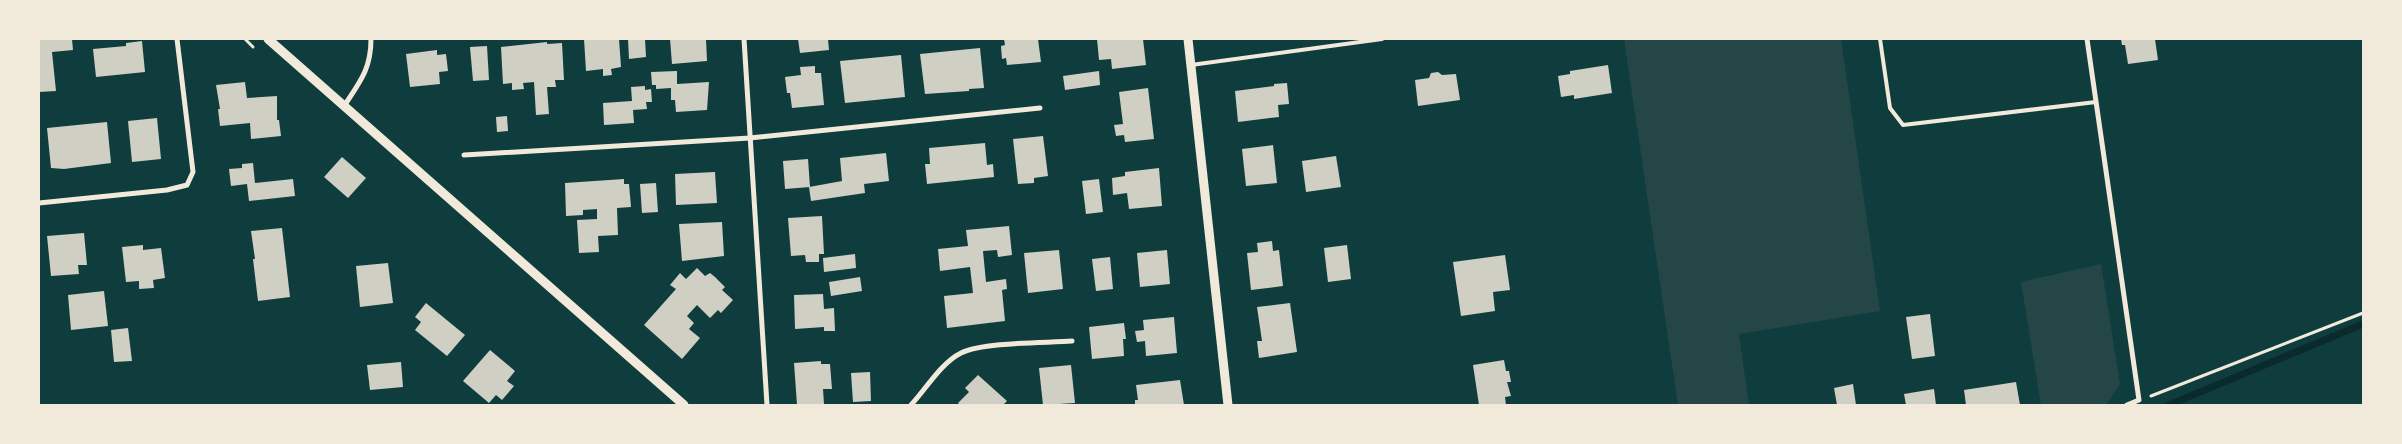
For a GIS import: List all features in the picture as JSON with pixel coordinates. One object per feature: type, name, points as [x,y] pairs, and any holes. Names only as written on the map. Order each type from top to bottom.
[{"type":"street","points":[[39,202],[166,190],[186,185],[193,172],[177,39]]},
{"type":"street","points":[[268,39],[684,405]]},
{"type":"street","points":[[344,106],[364,76],[371,56],[371,39]]},
{"type":"street","points":[[744,39],[767,405]]},
{"type":"street","points":[[1188,39],[1228,405]]},
{"type":"street","points":[[2087,39],[2139,400],[2127,405]]},
{"type":"street","points":[[464,155],[750,138],[1040,108]]},
{"type":"street","points":[[911,405],[948,363],[961,353],[976,348],[1072,341]]},
{"type":"lane","points":[[1191,65],[1382,39]]},
{"type":"lane","points":[[1880,39],[1890,108],[1903,125],[2096,102]]},
{"type":"path","points":[[2139,400],[2363,313]]},
{"type":"shaded area","points":[[1624,39],[1841,39],[1880,311],[1739,334],[1749,405],[1678,405]]},
{"type":"shaded area","points":[[2101,264],[2120,384],[2106,405],[2041,405],[2021,282]]},
{"type":"building","points":[[39,39],[72,39],[73,50],[52,52],[56,91],[39,92]]},
{"type":"building","points":[[584,39],[619,39],[621,67],[611,69],[612,75],[603,76],[603,69],[586,71]]},
{"type":"building","points":[[628,39],[645,39],[646,57],[629,59]]},
{"type":"building","points":[[670,39],[706,39],[707,61],[672,64]]},
{"type":"building","points":[[798,39],[828,39],[829,50],[800,53]]},
{"type":"building","points":[[1004,39],[1038,39],[1041,62],[1007,65],[1006,58],[1002,59],[1001,46],[1005,45]]},
{"type":"building","points":[[1097,39],[1143,39],[1146,65],[1112,69],[1111,59],[1099,60]]},
{"type":"building","points":[[2121,39],[2155,39],[2158,60],[2128,64],[2125,45],[2122,45]]},
{"type":"building","points":[[142,41],[145,72],[96,77],[93,49],[126,46],[126,43]]},
{"type":"building","points":[[547,42],[547,44],[562,43],[564,80],[555,80],[556,87],[547,87],[549,114],[536,115],[534,82],[523,83],[524,89],[512,90],[512,83],[503,84],[501,47]]},
{"type":"building","points":[[487,46],[489,80],[473,81],[470,47]]},
{"type":"building","points":[[980,48],[984,88],[925,94],[920,54]]},
{"type":"building","points":[[437,50],[437,55],[446,54],[448,71],[439,72],[440,84],[410,87],[406,54]]},
{"type":"building","points":[[901,55],[905,97],[845,103],[840,61]]},
{"type":"building","points":[[1608,65],[1612,93],[1574,99],[1574,95],[1561,97],[1558,76],[1570,74],[1570,71]]},
{"type":"building","points":[[815,66],[815,73],[821,73],[824,105],[792,108],[790,93],[787,93],[785,77],[801,75],[800,67]]},
{"type":"building","points":[[677,71],[677,84],[709,82],[707,110],[676,112],[675,100],[671,100],[671,88],[656,89],[656,85],[652,85],[651,72]]},
{"type":"building","points":[[1099,71],[1100,85],[1065,90],[1063,76]]},
{"type":"building","points":[[1438,72],[1442,75],[1456,74],[1460,100],[1418,106],[1415,80],[1429,78],[1431,73]]},
{"type":"building","points":[[245,82],[247,98],[277,96],[277,120],[279,120],[281,136],[251,139],[250,123],[220,126],[218,109],[220,109],[216,85]]},
{"type":"building","points":[[1287,83],[1289,104],[1278,105],[1279,117],[1238,122],[1235,91]]},
{"type":"building","points":[[645,86],[645,90],[651,89],[652,102],[646,102],[647,109],[633,110],[634,123],[604,125],[603,103],[632,101],[631,87]]},
{"type":"building","points":[[1148,88],[1154,139],[1125,142],[1124,135],[1116,136],[1114,125],[1123,124],[1119,92]]},
{"type":"building","points":[[507,116],[508,131],[497,132],[496,117]]},
{"type":"building","points":[[157,118],[161,159],[132,162],[128,121]]},
{"type":"building","points":[[107,122],[111,163],[64,169],[51,168],[47,128]]},
{"type":"building","points":[[1043,136],[1048,176],[1034,178],[1034,183],[1018,184],[1013,139]]},
{"type":"building","points":[[985,143],[987,165],[993,164],[994,177],[927,184],[925,164],[930,164],[929,148]]},
{"type":"building","points":[[1273,145],[1277,183],[1246,186],[1242,149]]},
{"type":"building","points":[[886,153],[889,181],[864,184],[865,193],[811,201],[809,187],[842,181],[840,158]]},
{"type":"building","points":[[1336,156],[1341,187],[1306,192],[1302,161]]},
{"type":"building","points":[[342,157],[366,178],[348,198],[324,177]]},
{"type":"building","points":[[808,159],[810,187],[785,189],[783,161]]},
{"type":"building","points":[[253,163],[255,183],[293,179],[295,196],[249,201],[247,184],[231,186],[229,169],[242,168],[242,164]]},
{"type":"building","points":[[1159,168],[1162,206],[1129,209],[1127,193],[1113,195],[1112,178],[1125,176],[1125,172]]},
{"type":"building","points":[[715,172],[717,203],[676,205],[675,174]]},
{"type":"building","points":[[624,179],[624,184],[629,184],[631,207],[617,208],[618,235],[598,236],[599,252],[579,253],[577,220],[597,219],[597,209],[583,210],[583,215],[566,216],[565,183]]},
{"type":"building","points":[[1099,179],[1103,212],[1086,214],[1082,181]]},
{"type":"building","points":[[656,183],[658,212],[642,213],[640,184]]},
{"type":"building","points":[[822,216],[824,254],[819,254],[819,262],[806,262],[805,255],[791,256],[788,218]]},
{"type":"building","points":[[722,222],[724,256],[682,261],[679,224]]},
{"type":"building","points":[[1009,226],[1012,255],[998,257],[997,250],[983,251],[986,282],[1006,279],[1007,289],[1002,290],[1005,321],[947,328],[944,296],[973,293],[970,267],[940,271],[938,249],[968,246],[966,230]]},
{"type":"building","points":[[282,228],[290,297],[258,301],[251,231]]},
{"type":"building","points":[[84,233],[87,265],[78,265],[79,274],[51,276],[47,236]]},
{"type":"building","points":[[1272,241],[1273,251],[1279,250],[1283,286],[1251,290],[1247,253],[1258,252],[1257,243]]},
{"type":"building","points":[[143,245],[143,250],[161,248],[165,278],[153,280],[154,288],[139,289],[139,281],[126,282],[122,247]]},
{"type":"building","points":[[1347,245],[1351,279],[1328,282],[1324,248]]},
{"type":"building","points":[[1059,250],[1063,289],[1028,293],[1024,253]]},
{"type":"building","points":[[1167,250],[1170,284],[1140,287],[1137,253]]},
{"type":"building","points":[[855,254],[856,268],[824,272],[823,258]]},
{"type":"building","points":[[1505,255],[1510,290],[1493,292],[1495,311],[1461,316],[1453,262]]},
{"type":"building","points":[[1110,257],[1113,289],[1096,291],[1092,259]]},
{"type":"building","points":[[388,263],[393,303],[360,307],[356,266]]},
{"type":"building","points":[[697,268],[705,276],[710,273],[715,277],[725,287],[722,290],[733,300],[721,313],[718,310],[710,318],[697,305],[687,316],[694,323],[689,329],[700,338],[682,359],[644,325],[676,289],[670,285],[680,273],[686,279]]},
{"type":"building","points":[[860,277],[862,291],[831,296],[829,282]]},
{"type":"building","points":[[104,291],[108,326],[71,330],[68,295]]},
{"type":"building","points":[[823,294],[824,309],[834,308],[835,331],[824,331],[824,327],[795,329],[794,295]]},
{"type":"building","points":[[426,303],[465,335],[447,356],[415,330],[421,322],[415,317]]},
{"type":"building","points":[[1290,303],[1297,352],[1259,358],[1257,341],[1262,341],[1257,307]]},
{"type":"building","points":[[1930,314],[1935,356],[1912,359],[1906,317]]},
{"type":"building","points":[[1174,317],[1177,353],[1146,356],[1145,341],[1137,342],[1135,331],[1144,330],[1143,320]]},
{"type":"building","points":[[1124,323],[1126,339],[1123,339],[1124,356],[1092,359],[1089,327]]},
{"type":"building","points":[[128,328],[132,361],[114,362],[111,330]]},
{"type":"building","points":[[490,350],[515,371],[507,381],[514,386],[502,400],[496,395],[489,403],[463,381]]},
{"type":"building","points":[[1504,360],[1511,382],[1507,382],[1511,396],[1505,397],[1506,405],[1479,405],[1473,365]]},
{"type":"building","points":[[821,361],[821,364],[830,364],[832,389],[823,389],[824,404],[797,405],[794,363]]},
{"type":"building","points":[[401,362],[403,387],[370,390],[367,365]]},
{"type":"building","points":[[1071,365],[1075,403],[1043,405],[1039,368]]},
{"type":"building","points":[[870,372],[871,401],[853,402],[851,373]]},
{"type":"building","points":[[978,375],[1007,401],[1003,405],[960,405],[958,403],[969,392],[965,388]]},
{"type":"building","points":[[1180,380],[1184,405],[1135,405],[1135,400],[1138,400],[1136,385]]},
{"type":"building","points":[[2016,382],[2020,405],[1966,405],[1964,390]]},
{"type":"building","points":[[1853,384],[1856,405],[1837,405],[1834,388]]},
{"type":"building","points":[[1934,389],[1936,405],[1906,405],[1904,394]]},
{"type":"waterway","points":[[2169,405],[2363,324]]}]
